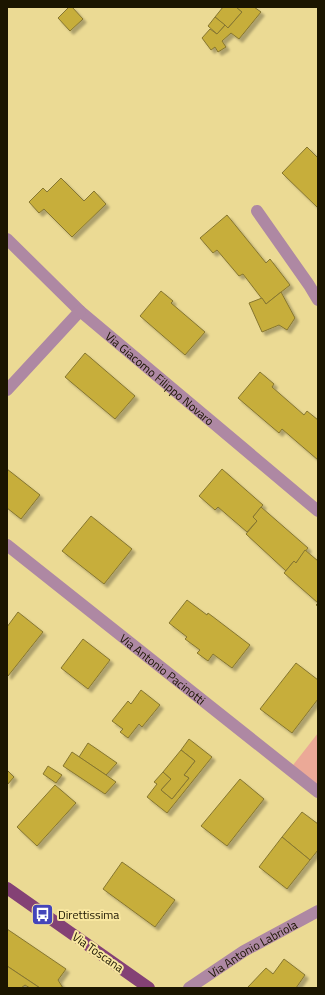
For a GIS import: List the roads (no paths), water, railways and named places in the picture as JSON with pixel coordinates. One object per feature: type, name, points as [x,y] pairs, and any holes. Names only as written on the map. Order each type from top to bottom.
[{"type":"main road","name":"Via Toscana","points":[[7,888],[149,988]]},
{"type":"street","points":[[258,211],[318,300]]},
{"type":"street","name":"Via Giacomo Filippo Novaro","points":[[7,239],[80,311],[318,511]]},
{"type":"street","points":[[7,390],[80,311]]},
{"type":"street","name":"Via Antonio Pacinotti","points":[[7,545],[318,792]]},
{"type":"street","name":"Via Antonio Labriola","points":[[189,988],[244,951],[318,911]]},
{"type":"place","name":"Direttissima","points":[[43,914]]}]
